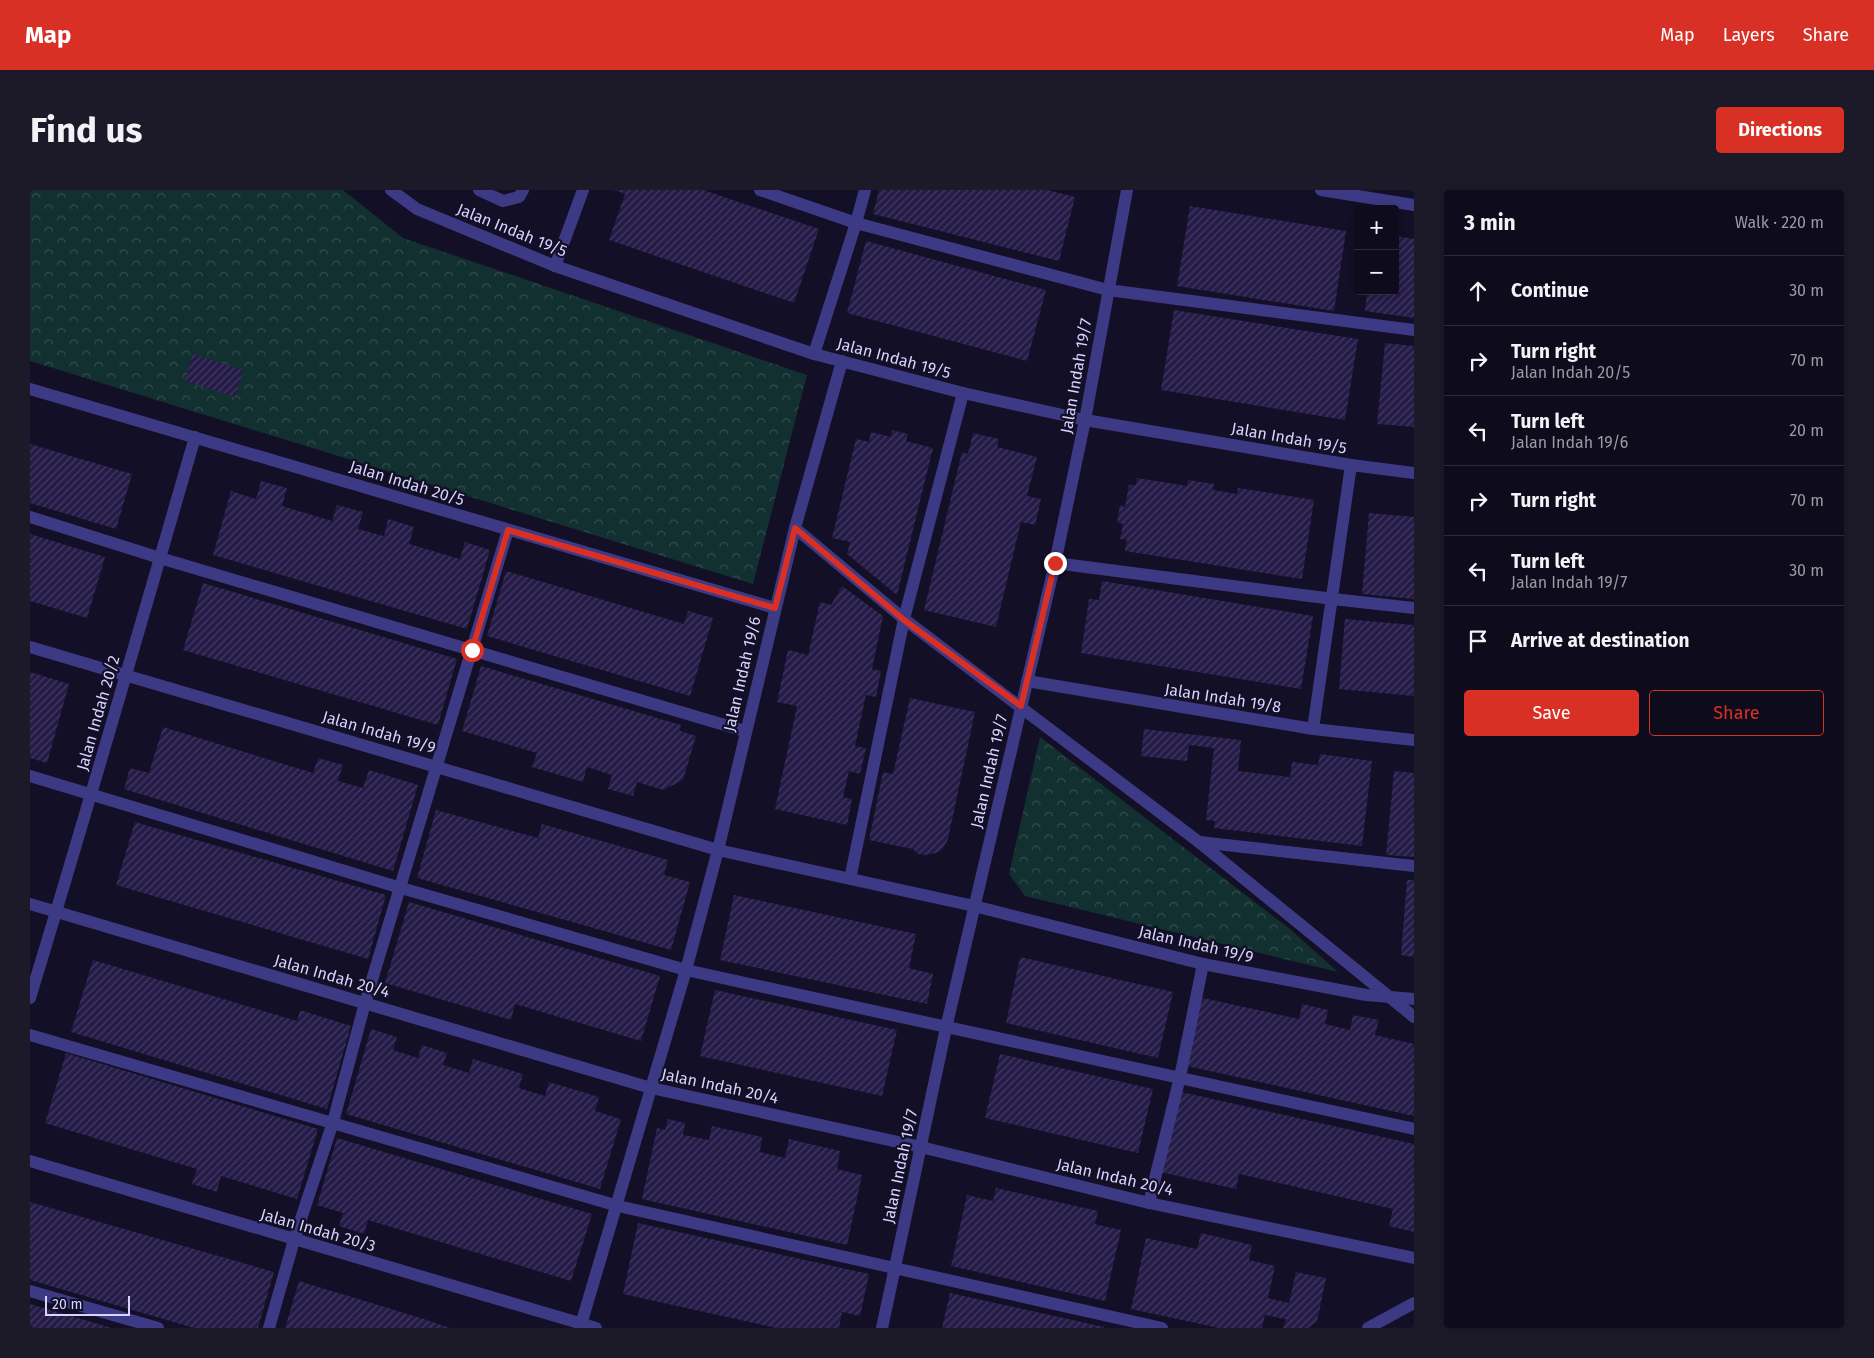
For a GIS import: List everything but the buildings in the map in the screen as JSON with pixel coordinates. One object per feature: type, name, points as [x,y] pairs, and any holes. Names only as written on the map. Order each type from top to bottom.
[{"type":"street","name":"Jalan Indah 19/5","points":[[391,190],[416,209],[555,266],[814,354],[963,393],[1085,420],[1351,465],[1414,473]]},
{"type":"street","points":[[479,190],[503,201],[518,197],[523,190]]},
{"type":"street","points":[[555,266],[583,190]]},
{"type":"street","points":[[760,190],[856,223],[1108,290],[1414,330]]},
{"type":"street","points":[[814,354],[865,190]]},
{"type":"street","name":"Jalan Indah 19/7","points":[[882,1328],[946,1028],[1055,563],[1085,420],[1127,190]]},
{"type":"street","points":[[1320,190],[1414,205]]},
{"type":"street","name":"Jalan Indah 19/6","points":[[581,1326],[618,1206],[686,970],[718,850],[795,528],[842,361]]},
{"type":"street","name":"Jalan Indah 20/5","points":[[30,389],[775,608]]},
{"type":"street","points":[[850,879],[904,620],[963,393]]},
{"type":"street","name":"Jalan Indah 20/2","points":[[30,998],[92,795],[195,437]]},
{"type":"street","points":[[1312,729],[1351,465]]},
{"type":"street","points":[[30,517],[160,558],[745,731]]},
{"type":"street","points":[[795,528],[904,620],[1021,706],[1199,842],[1414,1017]]},
{"type":"street","points":[[269,1328],[294,1240],[332,1122],[364,1003],[401,888],[508,530]]},
{"type":"street","points":[[1055,563],[1414,608]]},
{"type":"street","name":"Jalan Indah 19/9","points":[[30,647],[718,850],[974,906],[1203,964],[1366,994],[1414,999]]},
{"type":"street","name":"Jalan Indah 19/8","points":[[1027,682],[1312,729],[1414,740]]},
{"type":"street","points":[[30,776],[401,888],[686,970],[1414,1129]]},
{"type":"street","points":[[1199,842],[1414,866]]},
{"type":"street","name":"Jalan Indah 20/4","points":[[30,904],[651,1088],[921,1147],[1149,1203],[1414,1258]]},
{"type":"street","points":[[1149,1203],[1180,1077],[1203,964]]},
{"type":"street","points":[[30,1035],[618,1206],[1162,1328]]},
{"type":"street","name":"Jalan Indah 20/3","points":[[30,1161],[581,1326],[596,1328]]},
{"type":"street","points":[[30,1291],[158,1328]]},
{"type":"street","points":[[1368,1328],[1414,1304]]},
{"type":"green space","points":[[30,190],[343,190],[403,238],[807,375],[753,584],[30,361]]},
{"type":"green space","points":[[1040,737],[1290,929],[1338,972],[1025,896],[1009,874]]},
{"type":"route","points":[[472,650],[508,530],[775,608],[795,528],[904,620],[1021,706],[1055,563]]}]
